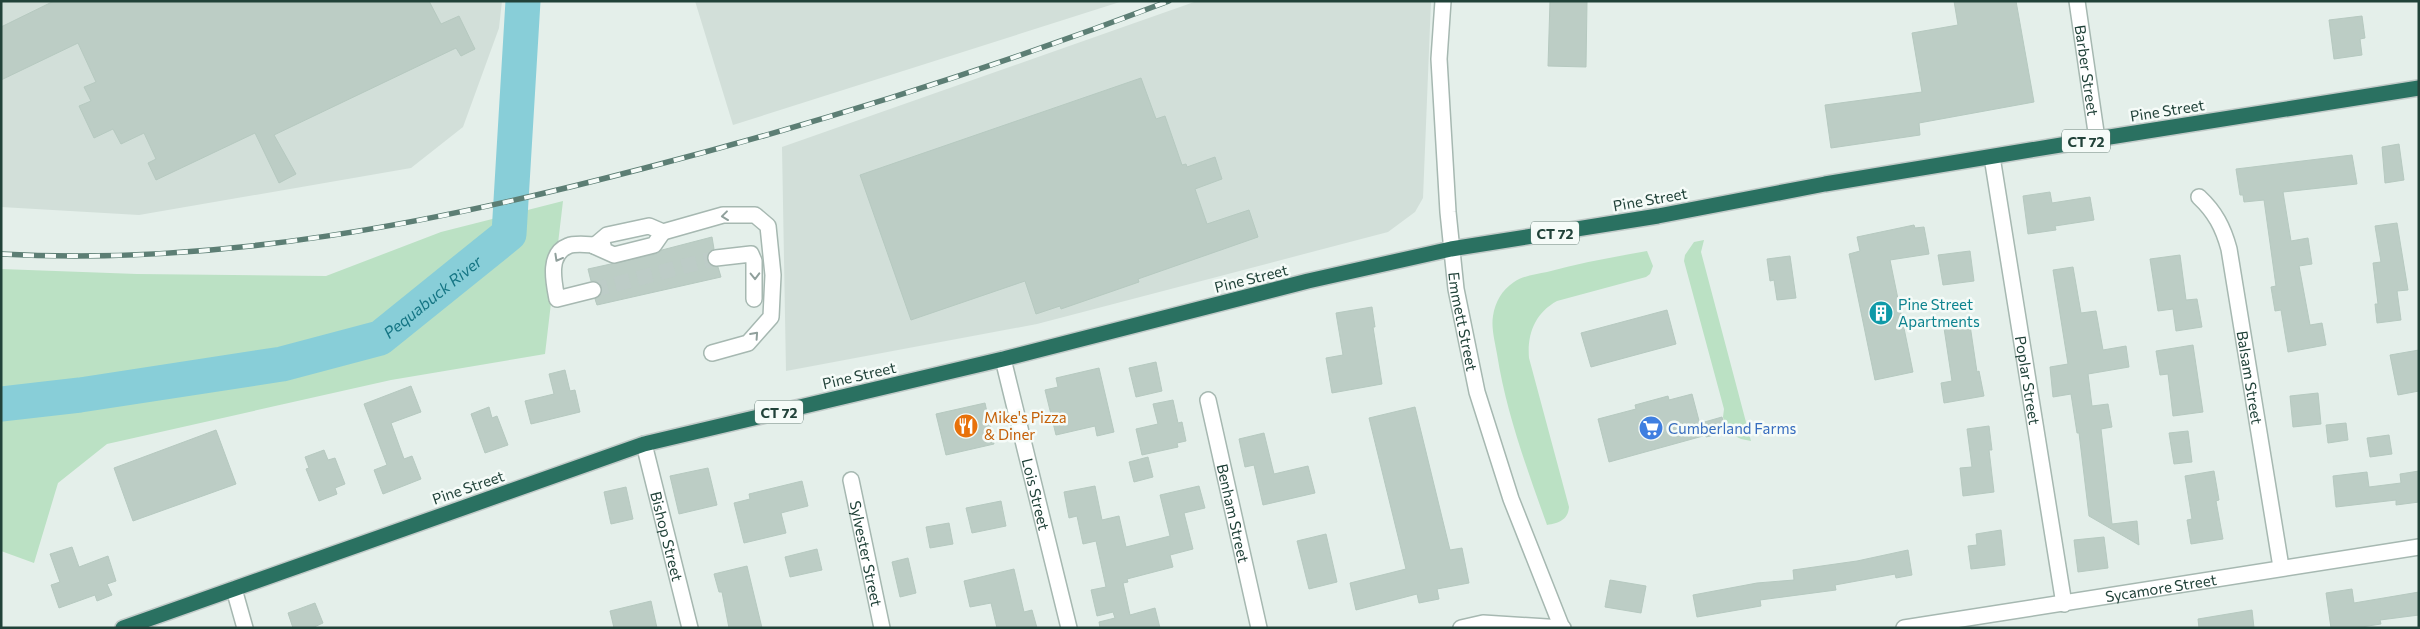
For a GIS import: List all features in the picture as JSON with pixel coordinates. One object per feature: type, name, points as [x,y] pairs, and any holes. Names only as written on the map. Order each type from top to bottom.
[{"type":"highway","name":"Pine Street","points":[[123,628],[644,444],[1003,359],[1308,282],[1451,249],[1658,216],[1826,184],[2098,138],[2419,88]]},
{"type":"street","name":"Emmett Street","points":[[1443,1],[1439,58],[1451,249],[1456,289],[1477,392],[1511,499],[1562,628]]},
{"type":"street","name":"Barber Street","points":[[2077,1],[2098,138]]},
{"type":"street","name":"Poplar Street","points":[[1992,156],[2064,604]]},
{"type":"street","name":"Balsam Street","points":[[2199,197],[2213,210],[2223,229],[2229,249],[2281,567]]},
{"type":"street","points":[[593,290],[558,299],[553,268],[558,254],[568,246],[594,246],[607,235],[649,226],[663,232],[723,215],[756,215],[768,226],[772,275],[771,318],[748,343],[712,354]]},
{"type":"street","points":[[716,258],[751,254],[754,261],[754,300]]},
{"type":"street","name":"Lois Street","points":[[1003,359],[1069,628]]},
{"type":"street","name":"Benham Street","points":[[1208,400],[1259,628]]},
{"type":"street","name":"Bishop Street","points":[[644,444],[690,628]]},
{"type":"street","name":"Sylvester Street","points":[[851,480],[882,628]]},
{"type":"street","name":"Sycamore Street","points":[[1904,628],[2064,604],[2281,567],[2419,547]]},
{"type":"street","points":[[234,589],[246,628]]},
{"type":"street","points":[[1461,628],[1483,623],[1562,628]]},
{"type":"shaded area","points":[[1,1],[502,1],[499,28],[463,127],[411,168],[139,215],[1,207]]},
{"type":"shaded area","points":[[695,1],[1123,1],[733,125]]},
{"type":"shaded area","points":[[1197,1],[1431,1],[1423,198],[1415,212],[1388,232],[1037,324],[786,371],[782,147]]},
{"type":"green space","points":[[563,201],[545,354],[391,380],[107,444],[58,483],[34,563],[1,551],[1,269],[137,274],[326,276],[441,232]]},
{"type":"green space","points":[[1704,240],[1701,252],[1751,441],[1741,439],[1727,432],[1723,417],[1724,409],[1684,261],[1685,255],[1694,242]]},
{"type":"green space","points":[[1647,251],[1653,266],[1650,274],[1646,277],[1557,301],[1549,306],[1538,318],[1531,333],[1529,358],[1569,507],[1565,518],[1547,525],[1518,440],[1501,376],[1493,330],[1495,306],[1506,289],[1521,278]]},
{"type":"building","points":[[54,1],[429,1],[441,24],[459,16],[475,49],[461,56],[456,48],[274,135],[296,174],[279,183],[255,133],[156,180],[148,163],[156,159],[144,133],[121,144],[113,129],[94,138],[79,106],[91,101],[84,87],[96,82],[78,43],[1,80],[1,27]]},
{"type":"building","points":[[1550,1],[1587,1],[1586,67],[1548,66]]},
{"type":"building","points":[[1954,1],[2016,1],[2034,102],[1919,123],[1920,135],[1831,148],[1825,105],[1922,92],[1912,33],[1958,25]]},
{"type":"building","points":[[2362,16],[2365,38],[2360,39],[2362,55],[2334,59],[2329,20]]},
{"type":"building","points":[[1141,78],[1156,119],[1165,116],[1182,165],[1186,164],[1187,167],[1215,157],[1222,179],[1195,189],[1207,224],[1249,210],[1258,237],[1138,279],[1139,282],[1061,309],[1060,306],[1036,314],[1025,281],[911,320],[860,175]]},
{"type":"building","points":[[2399,144],[2404,180],[2385,183],[2382,147]]},
{"type":"building","points":[[2352,155],[2357,184],[2283,192],[2291,241],[2308,238],[2312,264],[2299,266],[2310,325],[2322,323],[2326,345],[2288,352],[2281,310],[2275,311],[2271,287],[2276,286],[2264,200],[2244,202],[2243,195],[2240,195],[2236,169]]},
{"type":"building","points":[[2050,192],[2052,203],[2090,197],[2094,220],[2055,226],[2056,230],[2028,234],[2023,196]]},
{"type":"building","points":[[2397,223],[2408,290],[2397,291],[2401,320],[2377,323],[2375,304],[2378,304],[2373,263],[2381,262],[2375,226]]},
{"type":"building","name":"Pine Street Apartments","points":[[1914,225],[1915,228],[1924,227],[1929,254],[1890,260],[1913,372],[1875,380],[1849,254],[1860,251],[1857,237]]},
{"type":"building","points":[[712,237],[714,249],[708,254],[707,260],[712,266],[718,267],[721,277],[597,305],[595,299],[602,293],[602,287],[596,281],[591,281],[588,269],[656,254],[662,250]]},
{"type":"building","points":[[1970,251],[1974,281],[1943,285],[1938,255]]},
{"type":"building","points":[[2180,255],[2186,300],[2197,299],[2202,327],[2176,331],[2173,309],[2158,311],[2150,259]]},
{"type":"building","points":[[1790,256],[1796,298],[1777,300],[1774,280],[1770,281],[1767,259]]},
{"type":"building","points":[[2073,267],[2081,313],[2096,311],[2103,350],[2126,346],[2129,367],[2088,374],[2092,406],[2108,404],[2112,427],[2101,429],[2112,524],[2137,521],[2139,545],[2089,516],[2079,433],[2077,433],[2071,394],[2053,397],[2050,367],[2068,364],[2053,270]]},
{"type":"building","points":[[1372,307],[1375,327],[1373,327],[1382,384],[1332,393],[1326,358],[1343,355],[1336,313]]},
{"type":"building","points":[[1667,310],[1676,344],[1591,367],[1581,333]]},
{"type":"building","points":[[1970,325],[1977,372],[1979,371],[1984,396],[1944,403],[1941,383],[1952,381],[1944,328]]},
{"type":"building","points":[[2193,345],[2203,412],[2173,416],[2168,374],[2160,375],[2156,351]]},
{"type":"building","points":[[2419,350],[2419,391],[2398,395],[2390,355]]},
{"type":"building","points":[[1156,362],[1162,391],[1136,397],[1129,368]]},
{"type":"building","points":[[1099,368],[1114,432],[1097,436],[1095,426],[1056,435],[1045,390],[1058,387],[1056,378]]},
{"type":"building","points":[[565,370],[570,391],[575,390],[580,412],[531,424],[525,401],[554,394],[549,374]]},
{"type":"building","points":[[411,386],[421,412],[391,423],[404,459],[412,456],[421,479],[383,494],[374,470],[387,465],[364,404]]},
{"type":"building","points":[[2318,393],[2321,424],[2293,427],[2290,396]]},
{"type":"building","name":"Cumberland Farms","points":[[1692,394],[1703,436],[1609,462],[1598,419],[1636,409],[1635,405],[1668,396],[1669,400]]},
{"type":"building","points":[[1173,400],[1178,423],[1182,422],[1186,441],[1177,443],[1178,447],[1142,455],[1136,429],[1158,424],[1153,404]]},
{"type":"building","points":[[985,403],[994,444],[946,455],[936,414]]},
{"type":"building","points":[[489,407],[492,418],[497,416],[508,445],[485,453],[471,414]]},
{"type":"building","points":[[1415,407],[1450,550],[1462,548],[1469,583],[1437,589],[1439,599],[1419,603],[1417,594],[1356,610],[1350,583],[1406,569],[1369,418]]},
{"type":"building","points":[[1722,417],[1726,432],[1706,437],[1701,423]]},
{"type":"building","points":[[2346,423],[2348,440],[2328,443],[2326,425]]},
{"type":"building","points":[[1989,426],[1992,450],[1989,450],[1994,492],[1963,496],[1960,468],[1972,467],[1967,429]]},
{"type":"building","points":[[216,430],[236,484],[133,521],[114,468]]},
{"type":"building","points":[[2188,431],[2192,462],[2174,464],[2169,433]]},
{"type":"building","points":[[1264,433],[1274,474],[1308,466],[1315,493],[1263,505],[1254,465],[1245,467],[1239,439]]},
{"type":"building","points":[[2389,435],[2392,454],[2370,457],[2367,438]]},
{"type":"building","points":[[324,450],[328,460],[335,458],[345,484],[335,488],[337,494],[319,501],[306,469],[309,468],[305,457]]},
{"type":"building","points":[[1148,457],[1153,477],[1134,482],[1129,462]]},
{"type":"building","points":[[708,468],[717,505],[679,514],[670,476]]},
{"type":"building","points":[[2214,471],[2219,500],[2216,501],[2223,539],[2191,544],[2187,520],[2192,519],[2185,476]]},
{"type":"building","points":[[2419,471],[2419,502],[2396,505],[2396,500],[2336,507],[2333,476],[2367,472],[2369,487],[2401,483],[2400,474]]},
{"type":"building","points":[[802,481],[808,506],[781,513],[786,533],[744,543],[734,503],[750,499],[749,494]]},
{"type":"building","points":[[1095,486],[1102,520],[1119,516],[1126,547],[1170,536],[1160,495],[1199,486],[1205,508],[1184,513],[1193,549],[1170,555],[1173,567],[1127,579],[1128,582],[1123,583],[1130,615],[1155,608],[1160,628],[1100,628],[1099,622],[1115,618],[1113,612],[1097,616],[1091,590],[1106,587],[1096,541],[1083,544],[1077,516],[1069,518],[1064,492]]},
{"type":"building","points":[[626,487],[633,519],[611,524],[604,492]]},
{"type":"building","points":[[1001,501],[1006,526],[972,533],[966,508]]},
{"type":"building","points":[[949,523],[953,544],[930,548],[926,527]]},
{"type":"building","points":[[2001,530],[2005,565],[1971,569],[1968,546],[1977,545],[1976,534]]},
{"type":"building","points":[[1326,534],[1337,582],[1309,589],[1297,541]]},
{"type":"building","points":[[2104,537],[2108,568],[2078,572],[2074,540]]},
{"type":"building","points":[[72,547],[79,567],[108,556],[116,581],[107,584],[112,595],[97,601],[95,595],[59,608],[51,585],[60,582],[50,554]]},
{"type":"building","points":[[817,549],[822,570],[790,577],[785,557]]},
{"type":"building","points":[[1908,550],[1912,575],[1896,578],[1895,574],[1835,585],[1836,590],[1760,600],[1761,606],[1697,617],[1693,595],[1757,583],[1794,580],[1793,570],[1857,561]]},
{"type":"building","points":[[908,558],[916,593],[900,597],[892,562]]},
{"type":"building","points":[[747,566],[762,628],[729,628],[722,592],[719,592],[714,574]]},
{"type":"building","points":[[1014,569],[1024,612],[1032,610],[1037,628],[997,628],[991,603],[970,607],[964,581]]},
{"type":"building","points":[[1610,580],[1646,586],[1641,613],[1605,607]]},
{"type":"building","points":[[2352,589],[2354,603],[2419,592],[2419,615],[2380,620],[2381,624],[2355,628],[2331,628],[2326,593]]},
{"type":"building","points":[[651,601],[657,628],[614,628],[610,611]]},
{"type":"building","points":[[315,603],[323,623],[312,628],[293,628],[288,613]]},
{"type":"building","points":[[2252,610],[2254,628],[2199,628],[2198,619]]},
{"type":"waterway","name":"Pequabuck River","points":[[1,404],[80,395],[282,364],[380,338],[509,234],[523,1]]},
{"type":"tunnel","points":[[593,290],[716,258]]},
{"type":"railway","points":[[1,254],[83,256],[246,247],[407,223],[487,206],[645,168],[778,132],[975,71],[1169,1]]},
{"type":"place","name":"Pine Street Apartments","points":[[1881,313]]},
{"type":"place","name":"Mike's Pizza & Diner","points":[[966,426]]},
{"type":"place","name":"Cumberland Farms","points":[[1651,428]]}]
